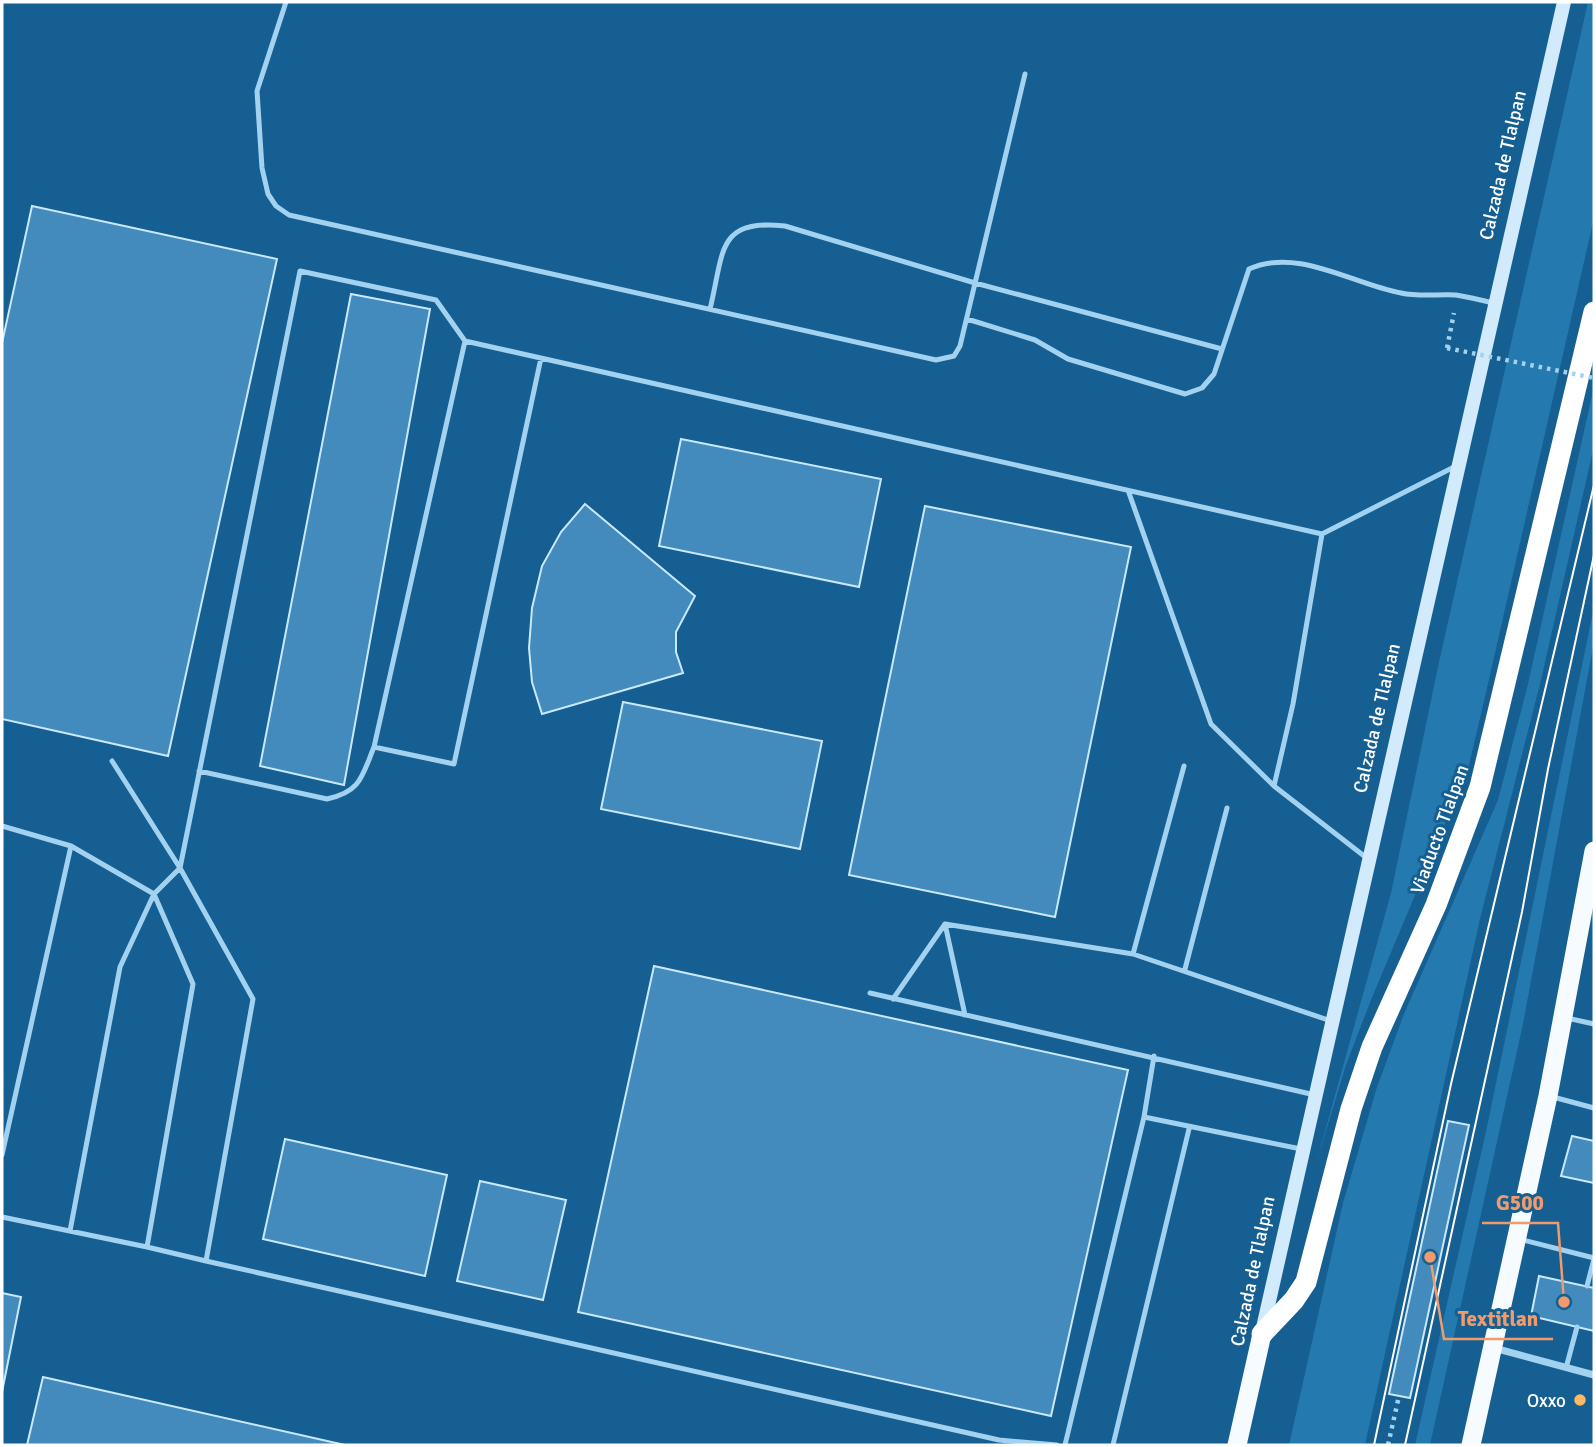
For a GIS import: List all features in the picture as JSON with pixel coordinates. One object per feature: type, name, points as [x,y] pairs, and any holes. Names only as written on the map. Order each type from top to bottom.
[{"type":"highway","name":"Viaducto Tlalpan","points":[[1262,1334],[1294,1300],[1306,1282],[1351,1109],[1372,1047],[1436,905],[1480,787],[1594,312]]},
{"type":"highway","points":[[1471,1445],[1548,1096],[1594,851]]},
{"type":"highway","name":"Calzada de Tlalpan","points":[[1237,1445],[1262,1334]]},
{"type":"main road","name":"Calzada de Tlalpan","points":[[1262,1334],[1301,1149],[1564,2]]},
{"type":"street","points":[[1493,1348],[1594,1375]]},
{"type":"lane","points":[[286,2],[257,92],[262,168],[268,194],[276,205],[289,215],[936,360],[954,356],[960,346],[1025,74]]},
{"type":"lane","points":[[710,309],[726,243],[739,228],[759,223],[785,226],[975,283],[1222,349]]},
{"type":"lane","points":[[967,319],[1035,340],[1068,359],[1185,394],[1202,388],[1214,374],[1249,269],[1264,262],[1280,260],[1302,264],[1403,294],[1458,296],[1493,303]]},
{"type":"lane","points":[[70,1231],[120,967],[154,894],[180,868],[300,271],[436,300],[465,341],[1129,493],[1322,534],[1456,466]]},
{"type":"lane","points":[[199,771],[327,799],[343,796],[358,786],[374,747],[465,341]]},
{"type":"lane","points":[[374,747],[454,764],[541,358]]},
{"type":"lane","points":[[1129,493],[1211,724],[1274,786],[1368,859]]},
{"type":"lane","points":[[1274,786],[1293,704],[1322,534]]},
{"type":"lane","points":[[112,761],[180,868],[253,999],[206,1261]]},
{"type":"lane","points":[[1133,954],[1184,766]]},
{"type":"lane","points":[[1185,970],[1227,808]]},
{"type":"lane","points":[[2,826],[71,846],[154,894],[193,984],[147,1247]]},
{"type":"lane","points":[[2,1155],[71,846]]},
{"type":"lane","points":[[945,924],[1133,954],[1331,1021]]},
{"type":"lane","points":[[893,999],[945,924]]},
{"type":"lane","points":[[945,924],[965,1015]]},
{"type":"lane","points":[[870,993],[1315,1095]]},
{"type":"lane","points":[[1563,1017],[1594,1024]]},
{"type":"lane","points":[[1065,1445],[1144,1117],[1154,1056]]},
{"type":"lane","points":[[1548,1096],[1594,1108]]},
{"type":"lane","points":[[1144,1117],[1189,1129],[1301,1149]]},
{"type":"lane","points":[[1113,1445],[1189,1129]]},
{"type":"lane","points":[[2,1217],[147,1247],[999,1440],[1057,1445]]},
{"type":"lane","points":[[1518,1239],[1594,1259],[1587,1286]]},
{"type":"lane","points":[[1566,1368],[1577,1327]]},
{"type":"path","points":[[1458,296],[1447,348],[1594,378]]},
{"type":"path","points":[[1388,1445],[1399,1396]]},
{"type":"shaded area","points":[[1588,2],[1594,2],[1594,218],[1485,697],[1468,769],[1371,1000],[1346,1065],[1316,1164],[1391,893],[1439,662]]},
{"type":"shaded area","points":[[1594,386],[1594,446],[1541,680],[1480,919],[1365,1445],[1289,1445],[1343,1203],[1377,1087],[1404,1014],[1498,800],[1528,684]]},
{"type":"shaded area","points":[[1594,607],[1594,642],[1523,1024],[1430,1445],[1415,1445],[1487,1127]]},
{"type":"building","points":[[32,206],[277,259],[168,756],[2,719],[2,343]]},
{"type":"building","points":[[351,294],[430,309],[344,785],[260,766]]},
{"type":"building","points":[[681,439],[881,479],[859,587],[659,546]]},
{"type":"building","points":[[585,504],[695,596],[676,632],[676,652],[683,673],[542,714],[532,682],[529,648],[532,608],[542,566],[561,532]]},
{"type":"building","points":[[925,506],[1131,547],[1055,917],[849,875]]},
{"type":"building","points":[[623,702],[822,741],[800,849],[601,809]]},
{"type":"building","points":[[654,966],[1128,1070],[1051,1416],[578,1312]]},
{"type":"building","points":[[1448,1121],[1469,1125],[1410,1398],[1389,1394]]},
{"type":"building","points":[[1572,1136],[1594,1141],[1594,1183],[1561,1176]]},
{"type":"building","points":[[285,1139],[447,1175],[425,1276],[263,1239]]},
{"type":"building","points":[[480,1181],[566,1200],[543,1300],[457,1281]]},
{"type":"building","points":[[1539,1276],[1594,1288],[1594,1331],[1531,1316]]},
{"type":"building","points":[[2,1293],[21,1297],[2,1392]]},
{"type":"building","points":[[43,1377],[345,1445],[27,1445]]},
{"type":"tram line","points":[[1374,1445],[1451,1084],[1594,485]]},
{"type":"tram line","points":[[1405,1445],[1522,912],[1548,769],[1594,555]]},
{"type":"place","name":"Textitlan","points":[[1430,1257]]},
{"type":"place","name":"G500","points":[[1564,1302]]},
{"type":"place","name":"Oxxo","points":[[1580,1400]]}]
